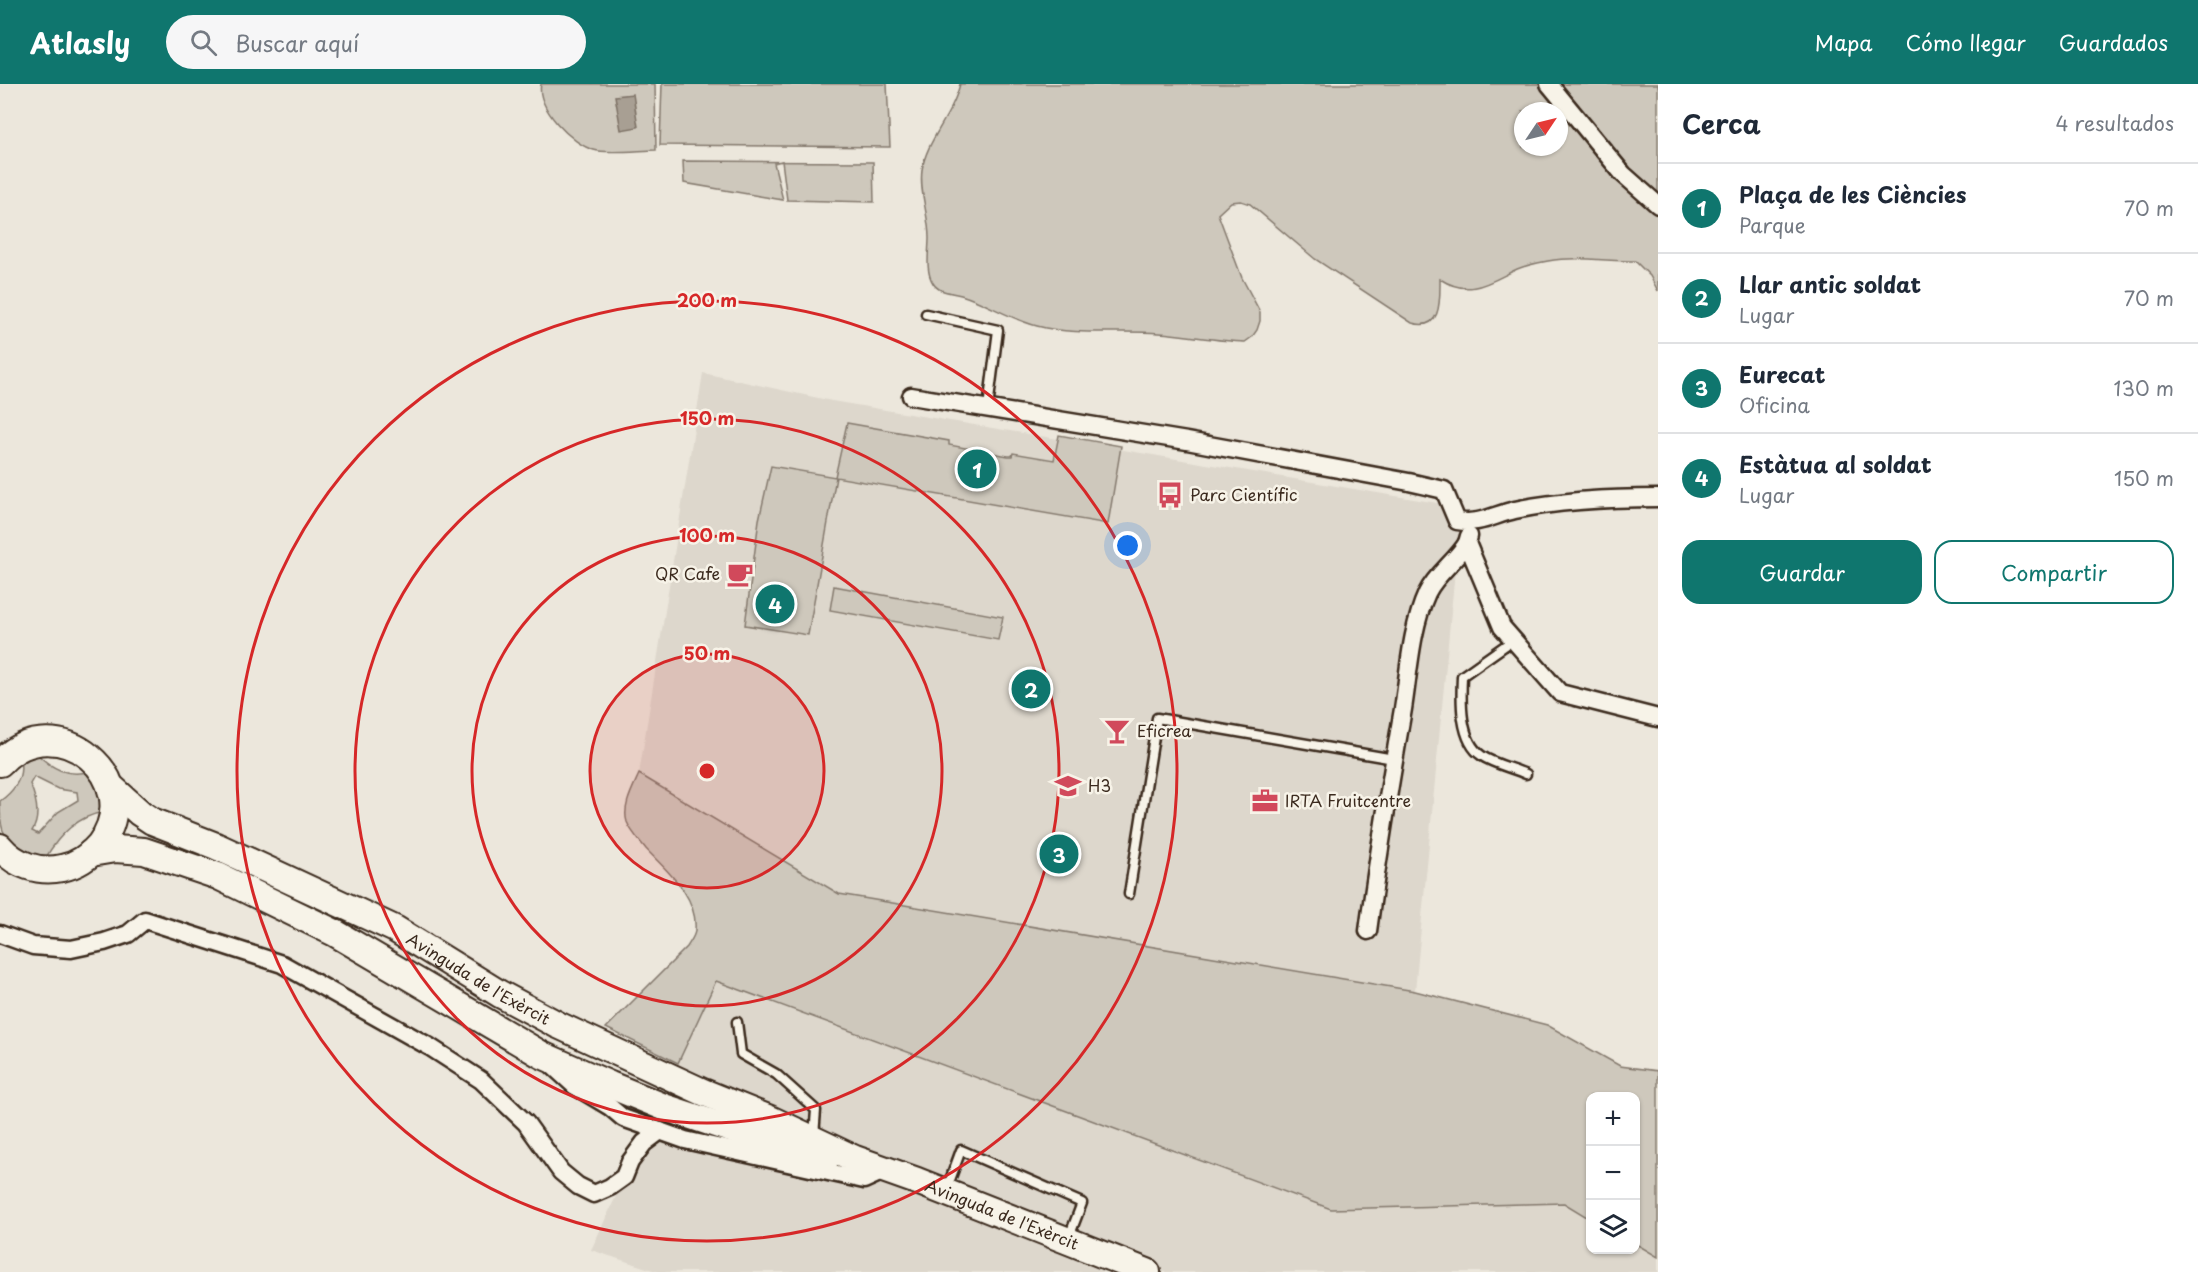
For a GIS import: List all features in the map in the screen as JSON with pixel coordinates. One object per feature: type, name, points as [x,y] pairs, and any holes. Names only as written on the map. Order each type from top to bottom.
[{"type":"main road","name":"Avinguda de l'Exèrcit","points":[[0,762],[16,750],[34,743],[63,743],[80,750],[95,762],[110,786],[145,817],[252,862],[395,929],[500,994],[558,1024],[703,1092],[770,1119],[855,1159],[1147,1272]]},
{"type":"main road","points":[[0,847],[19,863],[47,870],[75,864],[92,853],[103,839],[110,823],[112,804],[110,786]]},
{"type":"main road","name":"Avinguda de l'Exèrcit","points":[[92,853],[115,849],[144,851],[218,876],[335,933],[542,1055],[610,1086],[664,1107],[806,1154],[855,1159]]},
{"type":"street","points":[[1549,84],[1623,174],[1658,205]]},
{"type":"street","points":[[911,396],[1187,441],[1444,490],[1464,522],[1467,543],[1502,627],[1560,693],[1658,718]]},
{"type":"street","points":[[1464,522],[1515,510],[1596,498],[1658,498]]},
{"type":"street","points":[[1368,931],[1394,759],[1422,606],[1437,578],[1461,553],[1467,543]]},
{"type":"street","points":[[0,934],[33,946],[70,949],[104,942],[128,933],[145,920],[282,964],[430,1047],[481,1080],[526,1123],[561,1172],[578,1186],[594,1194],[624,1177],[630,1162],[644,1143],[660,1131]]},
{"type":"street","points":[[542,1055],[575,1086],[610,1107],[623,1118],[685,1140],[864,1180],[886,1170]]},
{"type":"street","points":[[623,1118],[631,1136],[630,1162]]},
{"type":"lane","points":[[926,315],[998,330],[988,408]]},
{"type":"lane","points":[[1513,640],[1462,676],[1461,706],[1468,738],[1481,755],[1526,774]]},
{"type":"lane","points":[[1129,894],[1157,718],[1394,759]]},
{"type":"lane","points":[[737,1022],[741,1054],[776,1074],[816,1110],[814,1140]]},
{"type":"lane","points":[[945,1192],[961,1150],[1082,1203],[1068,1240]]},
{"type":"shaded area","points":[[541,84],[655,84],[656,150],[607,152],[585,147],[566,133],[550,114],[541,93]]},
{"type":"shaded area","points":[[662,84],[887,84],[890,147],[660,145]]},
{"type":"shaded area","points":[[960,84],[1658,84],[1658,291],[1650,276],[1635,261],[1558,260],[1525,266],[1477,287],[1460,287],[1440,279],[1439,305],[1434,319],[1422,325],[1412,323],[1315,259],[1250,204],[1241,201],[1231,202],[1218,214],[1242,278],[1260,312],[1257,330],[1245,342],[1144,332],[1067,331],[1037,326],[971,298],[942,290],[931,278],[928,267],[929,229],[921,179],[922,170],[928,149],[951,107]]},
{"type":"shaded area","points":[[633,94],[638,127],[621,130],[615,96]]},
{"type":"shaded area","points":[[683,161],[780,162],[774,163],[783,200],[684,183]]},
{"type":"shaded area","points":[[782,162],[873,162],[874,202],[787,200]]},
{"type":"shaded area","points":[[703,373],[832,401],[1461,507],[1415,991],[839,894],[639,774]]},
{"type":"shaded area","points":[[847,423],[949,441],[949,445],[1008,456],[1012,456],[1013,453],[1054,460],[1059,435],[1121,446],[1108,524],[836,477],[808,635],[745,625],[759,520],[771,466],[835,477]]},
{"type":"shaded area","points":[[834,586],[1003,617],[998,640],[830,610]]},
{"type":"shaded area","points":[[36,753],[60,770],[74,773],[90,771],[99,783],[103,812],[76,823],[62,835],[45,859],[33,856],[15,845],[5,835],[1,824],[0,801],[17,784],[21,773],[20,760]],"holes":[[[34,777],[58,789],[77,792],[78,800],[58,812],[38,834],[32,831],[37,814],[36,801],[30,784]]]},
{"type":"shaded area","points":[[639,774],[839,894],[1415,991],[1547,1025],[1620,1066],[1658,1071],[1658,1257],[1640,1246],[1640,1092],[1586,1092],[1586,1217],[1564,1203],[1331,1209],[716,981],[678,1063],[606,1028],[687,947],[695,932],[695,918],[686,895],[672,875],[633,833],[627,822],[626,810]]},
{"type":"shaded area","points":[[716,981],[1331,1209],[1564,1203],[1586,1217],[1586,1254],[1640,1254],[1640,1246],[1658,1257],[1658,1272],[659,1272],[591,1250]]},
{"type":"place","name":"Plaça de les Ciències","points":[[977,469]]},
{"type":"place","name":"Parc Científic","points":[[1170,495]]},
{"type":"place","name":"QR Cafe","points":[[740,574]]},
{"type":"place","name":"Estàtua al soldat","points":[[775,604]]},
{"type":"place","name":"Llar antic soldat","points":[[1031,689]]},
{"type":"place","name":"Eficrea","points":[[1117,731]]},
{"type":"place","name":"H3","points":[[1068,786]]},
{"type":"place","name":"IRTA Fruitcentre","points":[[1265,801]]},
{"type":"place","name":"Eurecat","points":[[1059,854]]}]
